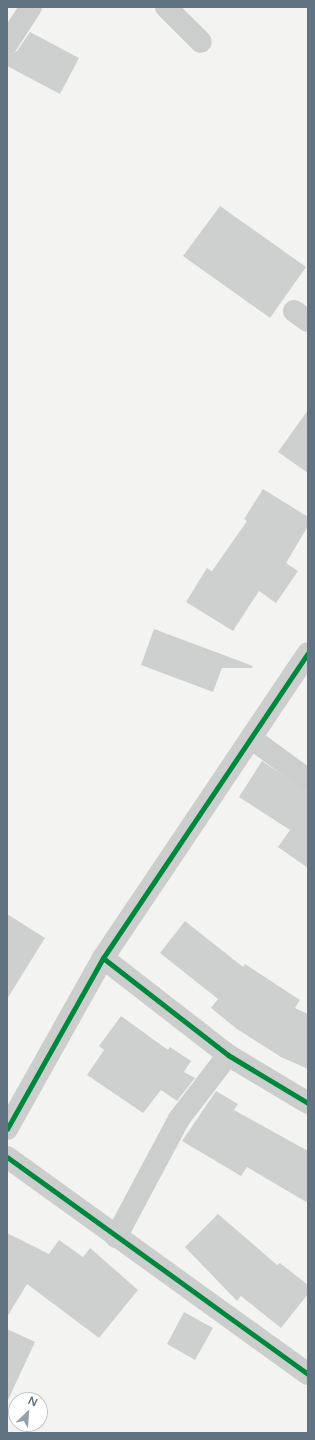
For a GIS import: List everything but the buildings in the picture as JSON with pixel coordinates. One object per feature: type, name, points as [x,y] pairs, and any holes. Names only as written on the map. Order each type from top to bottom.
[{"type":"street","points":[[7,44],[30,7]]},
{"type":"street","points":[[166,7],[200,42]]},
{"type":"street","points":[[7,1129],[103,958],[308,653]]},
{"type":"street","points":[[251,738],[308,780]]},
{"type":"street","points":[[103,958],[228,1055],[308,1103]]},
{"type":"street","points":[[116,1237],[179,1120],[228,1055]]},
{"type":"street","points":[[7,1157],[308,1374]]},
{"type":"cycle path","points":[[7,1129],[103,958],[308,653]]},
{"type":"cycle path","points":[[103,958],[228,1055],[308,1103]]},
{"type":"cycle path","points":[[7,1157],[308,1374]]}]
